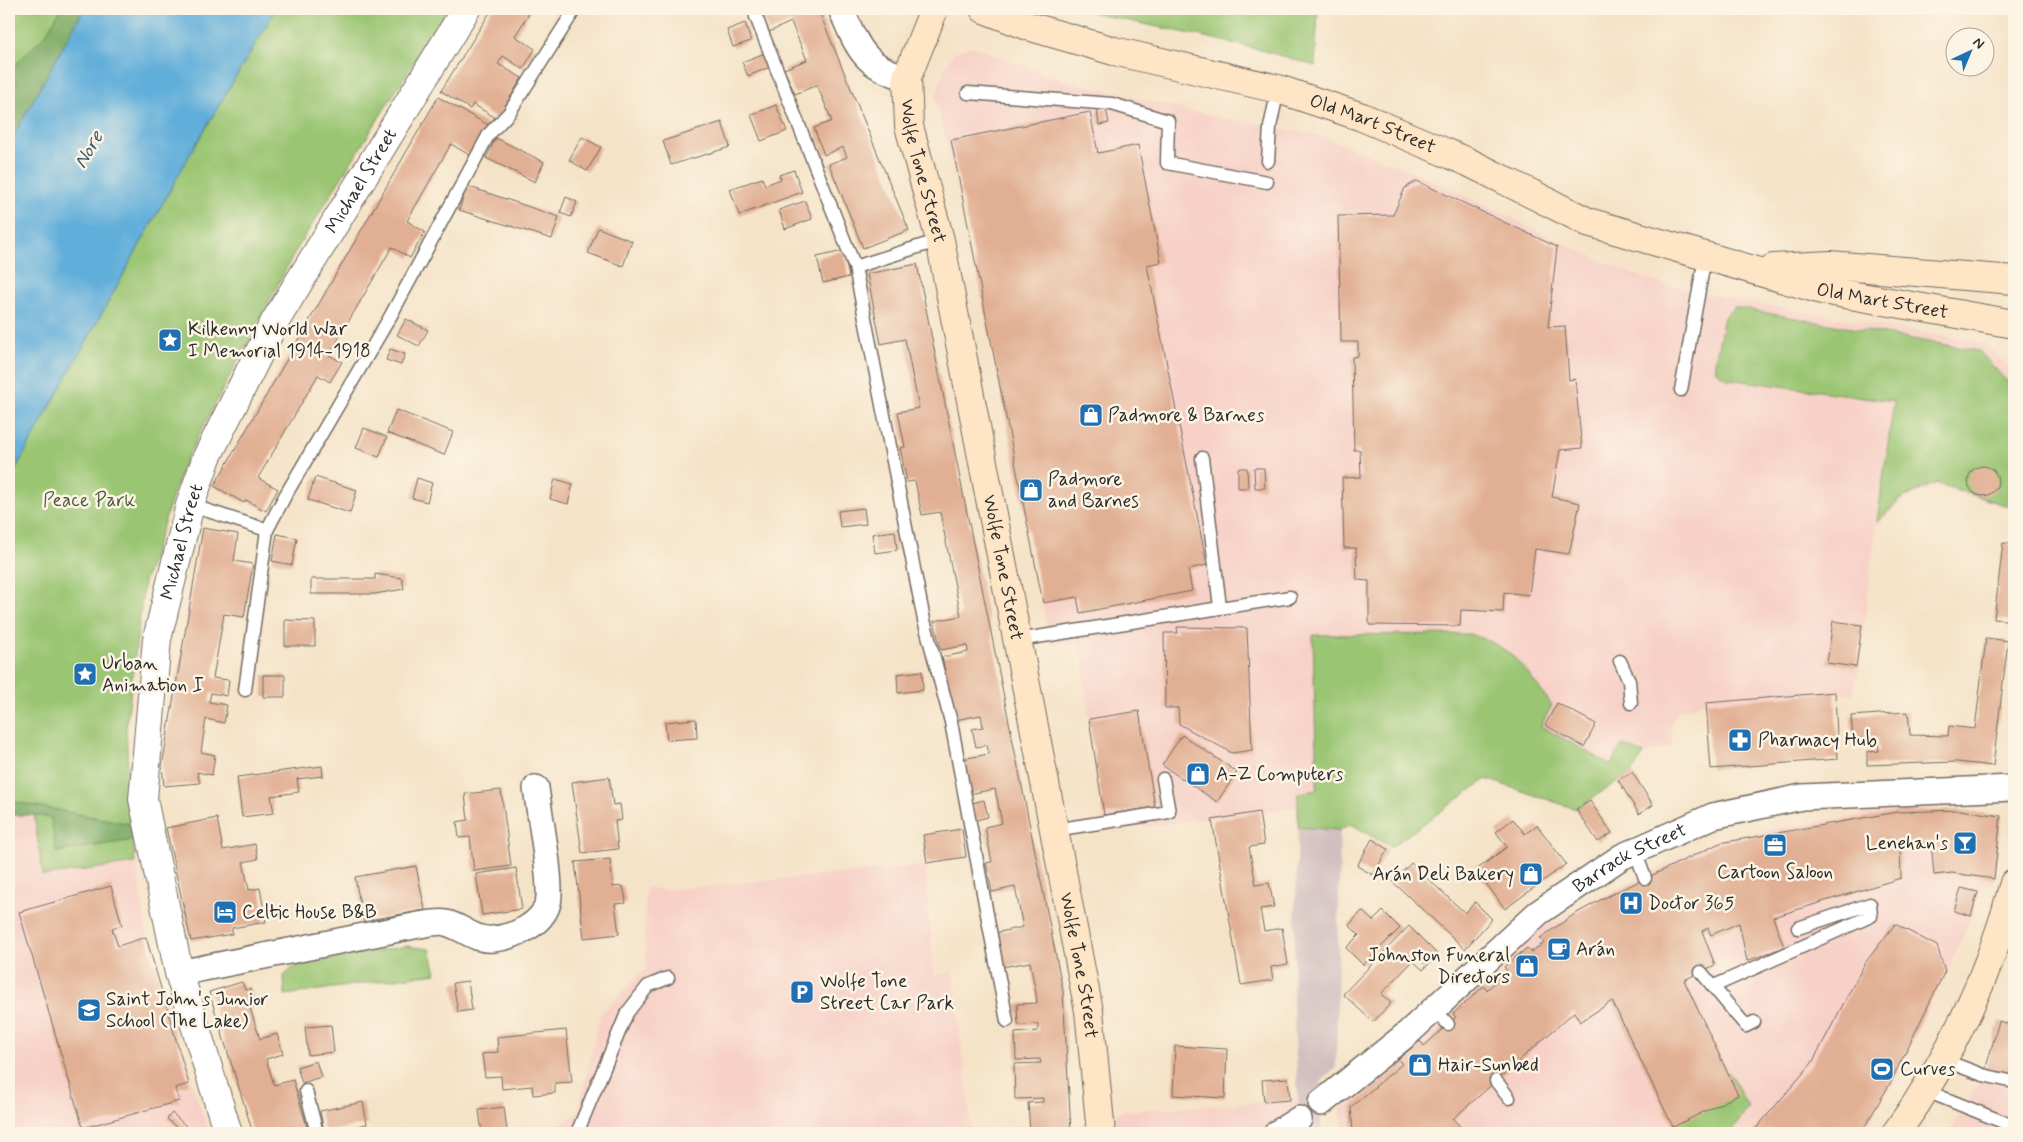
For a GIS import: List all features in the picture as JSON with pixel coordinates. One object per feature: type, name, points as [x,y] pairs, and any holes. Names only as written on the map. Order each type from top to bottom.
[{"type":"main road","name":"Wolfe Tone Street","points":[[934,9],[907,77],[909,126],[940,240],[1089,1011],[1100,1133]]},
{"type":"main road","name":"Old Mart Street","points":[[984,9],[1028,26],[1114,51],[1278,89],[1380,124],[1468,162],[1588,222],[1822,290],[2014,324]]},
{"type":"main road","name":"Old Mart Street","points":[[1752,269],[1830,265],[2014,280]]},
{"type":"main road","points":[[1896,1133],[1943,1060],[1998,941],[2014,883]]},
{"type":"street","name":"Michael Street","points":[[228,1133],[179,973],[143,799],[157,639],[190,505],[207,457],[274,323],[466,9]]},
{"type":"street","points":[[841,9],[858,48],[873,64],[889,73],[907,77]]},
{"type":"street","points":[[179,973],[420,925],[446,923],[475,937],[493,939],[525,929],[540,919],[548,902],[548,884],[536,788]]},
{"type":"street","name":"Barrack Street","points":[[1321,1102],[1407,1034],[1441,1017],[1538,913],[1621,857],[1634,851],[1713,816],[1802,797],[2014,788]]},
{"type":"street","points":[[1276,1133],[1299,1119]]},
{"type":"lane","points":[[245,690],[267,530],[284,496],[390,317],[489,134],[509,113],[575,9]]},
{"type":"lane","points":[[756,17],[855,267],[924,620],[950,722],[1007,1021]]},
{"type":"lane","points":[[1268,161],[1270,126],[1278,89]]},
{"type":"lane","points":[[968,93],[1112,104],[1168,121],[1167,163],[1267,182]]},
{"type":"lane","points":[[855,267],[940,240]]},
{"type":"lane","points":[[1681,390],[1705,257]]},
{"type":"lane","points":[[1202,458],[1220,607]]},
{"type":"lane","points":[[190,505],[267,530]]},
{"type":"lane","points":[[1018,640],[1220,607],[1290,598]]},
{"type":"lane","points":[[1620,661],[1628,681],[1631,703]]},
{"type":"lane","points":[[1054,830],[1169,812],[1163,779]]},
{"type":"lane","points":[[1634,851],[1645,878]]},
{"type":"lane","points":[[1714,986],[1871,916],[1870,904],[1798,928]]},
{"type":"lane","points":[[1701,972],[1746,1026],[1754,1022]]},
{"type":"lane","points":[[577,1133],[627,1013],[648,986],[668,978]]},
{"type":"lane","points":[[1943,1060],[1983,1075],[2014,1082]]},
{"type":"lane","points":[[1496,1081],[1509,1098]]},
{"type":"lane","points":[[1924,1090],[2009,1126]]},
{"type":"lane","points":[[306,1091],[317,1133]]},
{"type":"shaded area","points":[[972,46],[1062,80],[1195,112],[1321,136],[1421,175],[1575,249],[1635,275],[1663,284],[1741,301],[1984,343],[2014,372],[2014,510],[1937,486],[1903,500],[1876,527],[1859,669],[1852,695],[1835,692],[1706,703],[1678,711],[1672,723],[1672,746],[1644,754],[1633,771],[1576,809],[1486,779],[1391,847],[1351,824],[1340,830],[1298,827],[1297,807],[1100,832],[1104,815],[1089,719],[1083,662],[1078,643],[1050,644],[957,171],[952,165],[935,97],[945,67],[955,52]]},
{"type":"shaded area","name":"Saint John's Junior School (The Lake)","points":[[9,801],[131,824],[147,936],[193,1088],[210,1133],[9,1133]]},
{"type":"shaded area","points":[[1908,807],[2001,816],[1994,879],[1982,891],[1955,954],[1892,1084],[1863,1133],[1342,1133],[1341,1110],[1544,926],[1716,840]]},
{"type":"shaded area","points":[[1298,827],[1340,830],[1336,1067],[1321,1082],[1321,1133],[1300,1133],[1293,1000]]},
{"type":"shaded area","name":"Wolfe Tone Street Car Park","points":[[925,866],[934,975],[953,973],[972,1133],[492,1133],[564,1122],[578,1112],[600,1014],[647,968],[644,930],[646,887],[663,890]]},
{"type":"shaded area","points":[[1985,1071],[2014,1078],[2014,1133],[1949,1133]]},
{"type":"shaded area","points":[[1298,1100],[1300,1133],[1117,1133],[1111,1115],[1123,1111]]},
{"type":"green space","points":[[9,9],[84,9],[9,144]]},
{"type":"green space","points":[[61,9],[84,9],[9,144],[9,71],[45,35]]},
{"type":"green space","name":"Peace Park","points":[[276,9],[447,9],[295,252],[183,465],[144,583],[126,729],[131,824],[9,801],[9,481],[189,156]]},
{"type":"green space","points":[[1078,9],[1318,9],[1315,66],[1257,49]]},
{"type":"green space","points":[[1734,307],[1979,351],[2014,389],[2014,508],[1936,483],[1902,498],[1877,522],[1894,401],[1728,379],[1716,371],[1715,362],[1724,317]]},
{"type":"green space","points":[[1470,634],[1486,640],[1509,653],[1526,670],[1552,705],[1541,726],[1611,765],[1622,745],[1644,754],[1633,771],[1576,809],[1486,779],[1391,847],[1351,824],[1340,830],[1298,827],[1298,793],[1317,790],[1313,635]]},
{"type":"green space","points":[[9,801],[131,824],[133,840],[56,852],[51,818],[34,815],[9,815]]},
{"type":"green space","points":[[34,815],[51,818],[57,852],[133,840],[135,863],[43,876]]},
{"type":"green space","points":[[406,946],[430,949],[436,973],[285,995],[284,976],[295,966]]},
{"type":"green space","points":[[1730,1073],[1748,1107],[1731,1133],[1684,1133],[1669,1106]]},
{"type":"water","name":"Nore","points":[[84,9],[276,9],[189,156],[9,481],[9,144]]},
{"type":"building","points":[[492,9],[532,9],[515,36],[535,49],[523,69],[503,56],[498,64],[522,78],[497,119],[473,104],[470,109],[441,91]]},
{"type":"building","points":[[759,9],[818,9],[909,230],[863,248],[829,164],[847,157],[843,147],[824,155],[814,128],[832,121],[817,85],[795,94],[784,69],[807,60],[791,22],[769,32]]},
{"type":"building","points":[[745,23],[751,41],[733,47],[727,30]]},
{"type":"building","points":[[765,53],[770,67],[748,76],[742,62]]},
{"type":"building","points":[[438,97],[490,126],[471,156],[451,144],[407,221],[425,232],[410,258],[392,247],[329,355],[342,362],[330,382],[318,375],[258,478],[278,489],[266,511],[246,500],[244,503],[214,486]]},
{"type":"building","points":[[776,105],[787,131],[761,141],[751,115]]},
{"type":"building","points":[[1106,109],[1109,123],[1099,125],[1097,110]]},
{"type":"building","name":"Padmore & Barnes","points":[[1090,112],[1098,153],[1138,145],[1161,262],[1147,265],[1207,565],[1188,569],[1192,591],[1080,613],[1077,597],[1043,603],[951,140]]},
{"type":"building","points":[[722,122],[730,147],[671,165],[663,141]]},
{"type":"building","points":[[582,137],[601,147],[587,171],[569,160]]},
{"type":"building","points":[[496,138],[544,162],[535,182],[486,158]]},
{"type":"building","points":[[794,170],[802,192],[739,215],[730,189],[762,178],[765,185],[781,179],[779,175]]},
{"type":"building","points":[[1417,181],[1557,247],[1548,327],[1565,326],[1569,380],[1575,379],[1582,448],[1560,450],[1552,497],[1580,503],[1569,554],[1535,549],[1529,595],[1504,592],[1503,612],[1461,610],[1460,626],[1369,625],[1369,581],[1357,580],[1356,548],[1344,548],[1342,478],[1361,477],[1360,450],[1354,450],[1352,357],[1358,356],[1358,342],[1341,342],[1338,216],[1393,215],[1405,188]]},
{"type":"building","points":[[467,186],[559,217],[552,239],[459,210]]},
{"type":"building","points":[[566,197],[577,202],[571,217],[560,213]]},
{"type":"building","points":[[805,201],[812,219],[785,229],[779,210]]},
{"type":"building","points":[[598,228],[632,241],[623,266],[588,253]]},
{"type":"building","points":[[843,251],[849,277],[823,283],[817,257]]},
{"type":"building","points":[[917,264],[1063,991],[1071,1131],[1030,1133],[1028,1103],[1043,1102],[1043,1098],[1015,1099],[1014,1064],[1041,1063],[1040,1059],[1016,1060],[1015,1033],[1038,1031],[1038,1024],[1018,1025],[1017,1004],[1037,1003],[1036,994],[1030,962],[1002,967],[995,933],[1023,927],[1015,887],[992,892],[986,863],[992,862],[985,827],[1002,823],[995,789],[969,794],[962,759],[989,754],[987,745],[976,747],[972,729],[983,727],[981,715],[955,720],[942,657],[968,652],[967,645],[941,650],[934,621],[961,616],[940,512],[922,515],[915,481],[907,482],[900,448],[905,447],[898,412],[919,408],[905,339],[881,344],[867,274]]},
{"type":"building","points":[[406,319],[428,330],[419,346],[397,335]]},
{"type":"building","points":[[390,349],[405,354],[401,365],[386,360]]},
{"type":"building","points":[[396,410],[453,432],[444,455],[387,433]]},
{"type":"building","points":[[364,428],[387,437],[379,457],[356,448]]},
{"type":"building","points":[[1983,466],[1994,470],[1998,481],[1994,492],[1983,496],[1972,492],[1968,481],[1972,470]]},
{"type":"building","points":[[1238,468],[1247,468],[1248,488],[1238,488]]},
{"type":"building","points":[[1254,468],[1264,468],[1265,488],[1255,488]]},
{"type":"building","points":[[315,477],[357,490],[350,513],[308,500]]},
{"type":"building","points":[[417,478],[432,483],[427,502],[412,498]]},
{"type":"building","points":[[555,479],[573,484],[568,504],[550,499]]},
{"type":"building","points":[[864,508],[866,524],[840,527],[838,511]]},
{"type":"building","points":[[203,528],[238,534],[234,561],[253,564],[244,617],[224,614],[213,678],[229,680],[227,696],[211,693],[209,702],[227,705],[224,723],[206,719],[201,752],[215,755],[212,775],[197,772],[200,783],[164,786],[162,766]]},
{"type":"building","points":[[895,531],[897,550],[875,553],[872,534]]},
{"type":"building","points":[[277,534],[297,538],[292,565],[272,561]]},
{"type":"building","points":[[2003,543],[2014,544],[2014,621],[1994,619]]},
{"type":"building","points":[[375,574],[402,578],[404,589],[375,594],[311,594],[311,579],[375,579]]},
{"type":"building","points":[[285,620],[315,621],[315,646],[285,646]]},
{"type":"building","points":[[1833,621],[1862,625],[1856,667],[1827,663]]},
{"type":"building","points":[[1177,627],[1247,628],[1252,750],[1232,753],[1179,724],[1178,708],[1165,708],[1164,633],[1178,633]]},
{"type":"building","points":[[1986,638],[2008,641],[1993,766],[1957,762],[1867,765],[1867,752],[1879,751],[1878,738],[1853,739],[1851,716],[1908,712],[1910,735],[1948,736],[1949,726],[1975,729]]},
{"type":"building","points":[[922,671],[923,690],[898,693],[897,674]]},
{"type":"building","points":[[263,675],[285,675],[285,697],[263,697]]},
{"type":"building","points":[[1835,692],[1838,759],[1711,769],[1706,703]]},
{"type":"building","points":[[1557,703],[1596,724],[1584,747],[1545,725]]},
{"type":"building","points":[[1139,711],[1155,807],[1104,815],[1089,719]]},
{"type":"building","points":[[696,719],[697,738],[667,740],[665,722]]},
{"type":"building","points":[[1182,735],[1237,772],[1217,802],[1162,765]]},
{"type":"building","points":[[322,766],[323,776],[297,779],[299,792],[271,796],[274,813],[242,817],[237,777]]},
{"type":"building","points":[[1632,772],[1653,805],[1639,814],[1618,780]]},
{"type":"building","points":[[609,777],[613,805],[620,804],[622,820],[615,821],[618,849],[582,853],[572,782]]},
{"type":"building","points":[[501,790],[511,866],[474,871],[470,837],[459,838],[457,822],[468,820],[465,794]]},
{"type":"building","points":[[984,800],[988,817],[976,820],[972,803]]},
{"type":"building","points":[[1590,801],[1612,833],[1598,842],[1576,809]]},
{"type":"building","points":[[1960,810],[2001,816],[1994,879],[1952,873],[1934,875],[1931,842],[1900,845],[1901,878],[1773,917],[1784,947],[1747,961],[1739,923],[1711,935],[1708,928],[1702,931],[1715,965],[1684,980],[1738,1095],[1673,1127],[1612,1001],[1580,1022],[1574,1012],[1453,1119],[1467,1133],[1353,1133],[1351,1107],[1402,1064],[1398,1059],[1420,1041],[1424,1046],[1456,1017],[1453,1014],[1484,986],[1487,990],[1507,971],[1504,967],[1527,948],[1531,952],[1544,943],[1540,938],[1575,914],[1604,898],[1720,843],[1897,812]]},
{"type":"building","points":[[1259,812],[1264,845],[1249,847],[1256,885],[1269,883],[1274,907],[1260,909],[1264,931],[1282,928],[1288,964],[1271,967],[1273,980],[1241,985],[1212,820]]},
{"type":"building","points":[[217,818],[223,850],[255,844],[258,859],[243,862],[249,890],[260,888],[266,922],[232,928],[232,934],[191,941],[166,828]]},
{"type":"building","points":[[1513,819],[1525,834],[1537,825],[1566,864],[1505,909],[1476,870],[1507,847],[1496,832]]},
{"type":"building","points":[[962,829],[966,857],[927,863],[923,835]]},
{"type":"building","points":[[1372,839],[1388,849],[1373,875],[1357,866]]},
{"type":"building","points":[[610,859],[613,887],[623,886],[626,903],[615,904],[619,934],[584,938],[575,862]]},
{"type":"building","points":[[1411,863],[1465,913],[1475,902],[1492,919],[1465,949],[1393,882]]},
{"type":"building","points":[[416,866],[425,910],[363,921],[355,877]]},
{"type":"building","points":[[516,868],[522,909],[482,915],[476,874]]},
{"type":"building","points":[[111,886],[122,925],[112,928],[118,946],[146,937],[189,1084],[175,1088],[179,1101],[83,1128],[19,912]]},
{"type":"building","points":[[1961,888],[1978,892],[1971,916],[1954,911]]},
{"type":"building","points":[[1362,911],[1373,921],[1383,911],[1400,928],[1363,965],[1346,948],[1359,935],[1349,925]]},
{"type":"building","points":[[1895,924],[1937,946],[1945,971],[1891,1082],[1861,1133],[1752,1133],[1812,1063],[1865,963]]},
{"type":"building","points":[[1409,926],[1438,955],[1423,970],[1413,961],[1381,994],[1391,1003],[1373,1022],[1343,994]]},
{"type":"building","points":[[468,981],[472,1010],[458,1012],[453,983]]},
{"type":"building","points":[[242,982],[245,990],[250,988],[256,1006],[250,1008],[260,1039],[277,1034],[283,1054],[266,1059],[274,1085],[293,1080],[309,1133],[253,1133],[209,992]]},
{"type":"building","points":[[1999,1021],[2014,1026],[2014,1078],[1985,1071]]},
{"type":"building","points":[[331,1025],[334,1052],[308,1055],[305,1027]]},
{"type":"building","points":[[566,1030],[572,1082],[555,1083],[555,1093],[533,1095],[532,1086],[502,1089],[501,1076],[485,1077],[482,1054],[498,1052],[497,1037]]},
{"type":"building","points":[[1175,1046],[1227,1049],[1225,1098],[1173,1095]]},
{"type":"building","points":[[316,1061],[321,1077],[302,1083],[297,1067]]},
{"type":"building","points":[[1288,1078],[1290,1100],[1264,1102],[1262,1080]]},
{"type":"building","points":[[363,1102],[367,1124],[324,1132],[320,1111]]},
{"type":"building","points":[[504,1107],[507,1131],[482,1133],[479,1110]]},
{"type":"building","points":[[172,1113],[186,1126],[182,1132],[167,1119]]},
{"type":"place","name":"Kilkenny World War I Memorial 1914-1918","points":[[170,340]]},
{"type":"place","name":"Padmore & Barnes","points":[[1091,415]]},
{"type":"place","name":"Padmore and Barnes","points":[[1031,490]]},
{"type":"place","name":"Urban Animation I","points":[[85,674]]},
{"type":"place","name":"Pharmacy Hub","points":[[1740,740]]},
{"type":"place","name":"A-Z Computers","points":[[1198,774]]},
{"type":"place","name":"Lenehan's","points":[[1965,843]]},
{"type":"place","name":"Cartoon Saloon","points":[[1775,845]]},
{"type":"place","name":"Arán Deli Bakery","points":[[1531,874]]},
{"type":"place","name":"Doctor 365","points":[[1631,903]]},
{"type":"place","name":"Celtic House B&B","points":[[225,912]]},
{"type":"place","name":"Arán","points":[[1559,949]]},
{"type":"place","name":"Johnston Funeral Directors","points":[[1527,966]]},
{"type":"place","name":"Wolfe Tone Street Car Park","points":[[802,992]]},
{"type":"place","name":"Saint John's Junior School (The Lake)","points":[[89,1010]]},
{"type":"place","name":"Hair-Sunbed","points":[[1420,1065]]},
{"type":"place","name":"Curves","points":[[1882,1069]]}]
